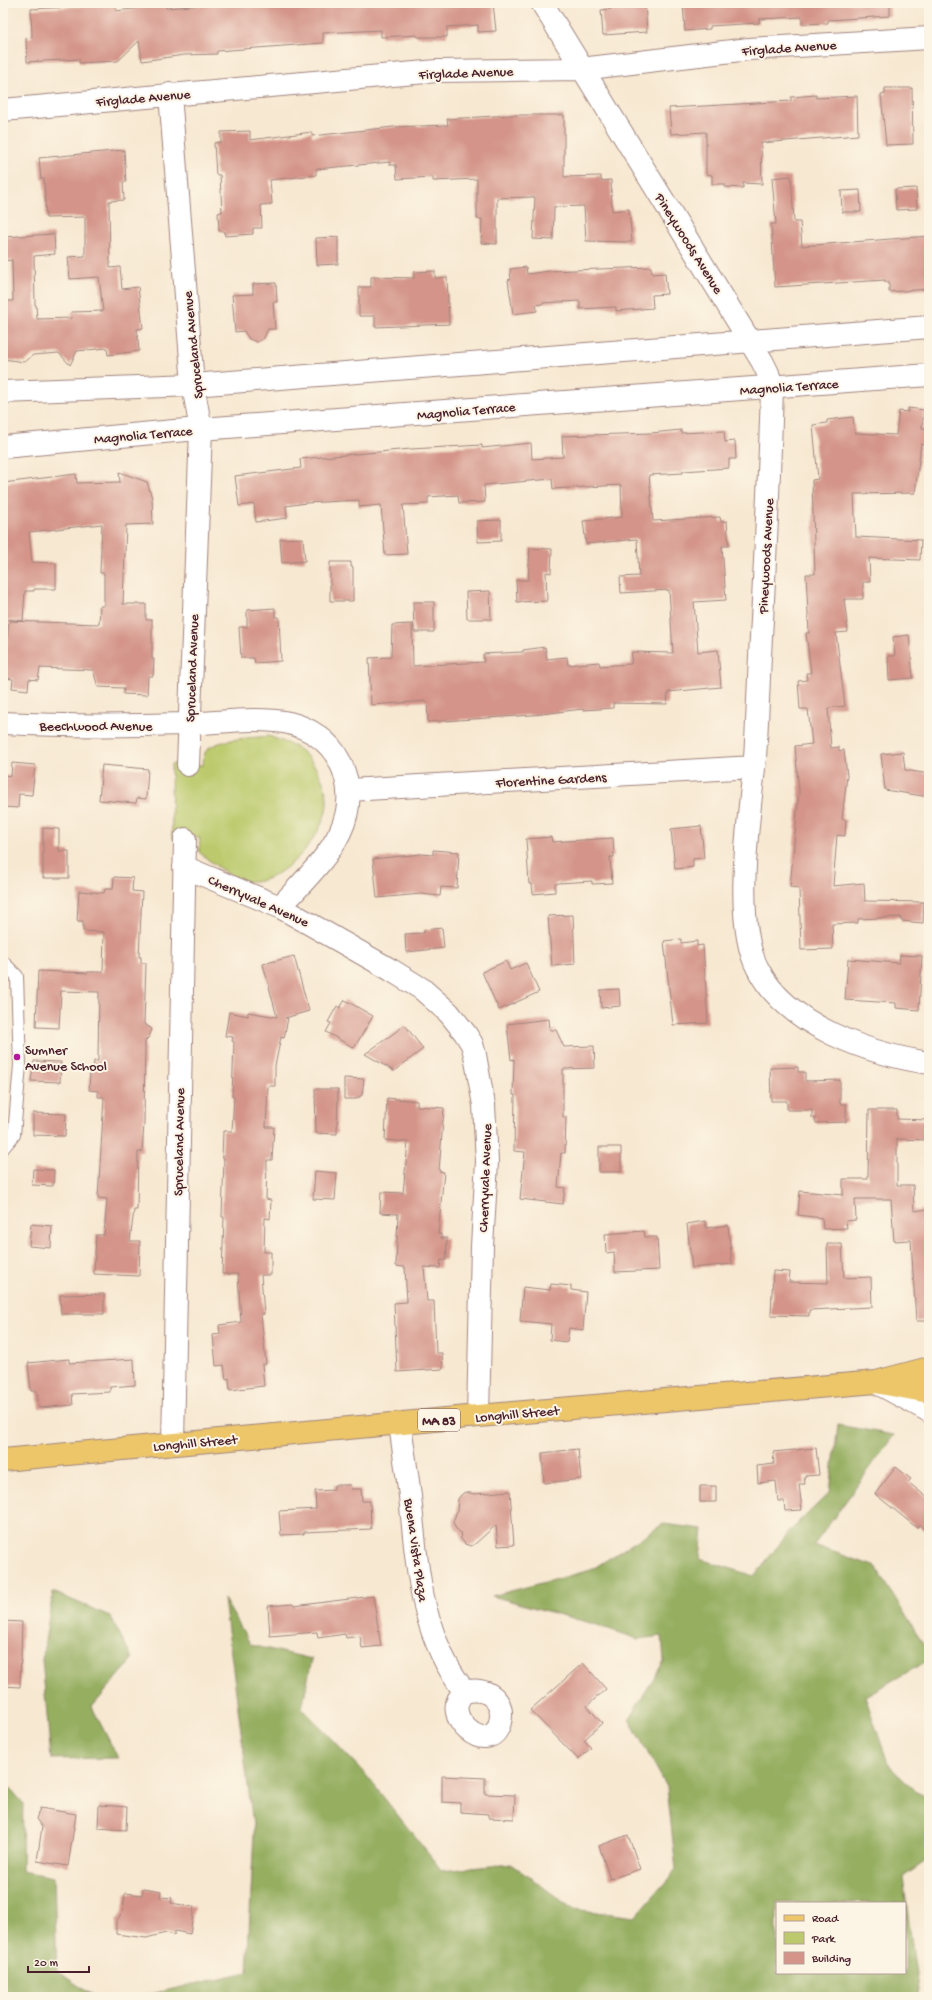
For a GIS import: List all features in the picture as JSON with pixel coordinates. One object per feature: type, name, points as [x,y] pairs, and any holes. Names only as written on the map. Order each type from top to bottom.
[{"type":"main road","name":"MA 83","points":[[876,1382],[929,1368]]},
{"type":"main road","name":"Longhill Street","points":[[3,1460],[478,1416],[876,1382]]},
{"type":"main road","name":"MA 83","points":[[876,1382],[929,1392]]},
{"type":"street","name":"Pineywoods Avenue","points":[[542,3],[581,69],[750,342],[768,373],[772,387],[769,497],[754,767],[747,846],[745,908],[749,943],[758,969],[777,996],[799,1014],[819,1026],[870,1048],[901,1058],[929,1063]]},
{"type":"street","name":"Firglade Avenue","points":[[3,110],[437,71],[581,69],[749,49],[929,38]]},
{"type":"street","name":"Spruceland Avenue","points":[[170,94],[193,385],[201,430],[188,765]]},
{"type":"street","points":[[3,392],[193,385],[929,328]]},
{"type":"street","name":"Magnolia Terrace","points":[[3,447],[201,430],[929,375]]},
{"type":"street","name":"Beechwood Avenue","points":[[3,723],[96,726],[269,721],[291,724],[303,728],[324,741],[336,755],[345,772],[349,790],[348,813],[336,842],[322,860],[280,906]]},
{"type":"street","name":"Florentine Gardens","points":[[349,790],[754,767]]},
{"type":"street","name":"Spruceland Avenue","points":[[173,1444],[185,839]]},
{"type":"street","name":"Cherryvale Avenue","points":[[184,867],[280,906],[321,928],[422,989],[449,1013],[472,1044],[482,1091],[486,1120],[486,1155],[481,1254],[478,1416]]},
{"type":"street","points":[[876,1382],[929,1411]]},
{"type":"street","name":"Buena Vista Plaza","points":[[400,1424],[420,1593],[431,1630],[439,1648],[453,1677],[465,1692]]},
{"type":"lane","points":[[3,962],[17,976],[20,1065],[14,1135],[3,1148]]},
{"type":"green space","points":[[269,736],[297,748],[303,752],[313,764],[322,779],[327,795],[325,815],[319,830],[298,858],[270,878],[256,882],[242,881],[226,873],[199,852],[200,838],[172,838],[171,764],[203,765],[204,755],[208,749],[214,745],[243,738]]},
{"type":"green space","points":[[838,1425],[894,1435],[814,1545],[876,1567],[929,1653],[929,1660],[865,1696],[889,1766],[915,1791],[929,1797],[929,1859],[903,1877],[919,1997],[138,1997],[247,1972],[254,1832],[224,1599],[251,1645],[312,1659],[302,1708],[366,1775],[442,1871],[512,1864],[573,1909],[635,1917],[676,1870],[667,1787],[629,1719],[664,1661],[662,1636],[638,1639],[594,1624],[492,1596],[591,1570],[663,1524],[703,1529],[700,1559],[754,1576],[790,1531],[830,1492]]},
{"type":"green space","points":[[53,1592],[110,1616],[133,1659],[92,1707],[118,1758],[51,1759],[42,1660]]},
{"type":"green space","points":[[3,1780],[23,1803],[22,1871],[54,1877],[57,1971],[95,1997],[3,1997]]},
{"type":"building","points":[[228,3],[493,3],[496,31],[478,32],[478,25],[447,27],[447,37],[417,37],[417,35],[381,37],[381,30],[323,33],[323,43],[217,51],[217,54],[184,55],[142,61],[139,41],[118,61],[79,63],[79,59],[27,62],[26,38],[32,37],[31,9],[116,5],[116,11],[166,5],[166,8]]},
{"type":"building","points":[[610,3],[645,3],[647,32],[603,35],[601,10],[611,9]]},
{"type":"building","points":[[683,3],[890,3],[890,16],[828,20],[828,23],[802,24],[802,17],[759,19],[759,23],[710,26],[710,29],[685,31]]},
{"type":"building","points":[[885,88],[912,88],[913,144],[886,145],[881,95],[885,94]]},
{"type":"building","points":[[816,95],[816,98],[857,96],[858,135],[761,143],[762,184],[743,183],[743,188],[725,187],[725,184],[712,184],[712,175],[706,174],[706,132],[671,134],[669,108],[791,101],[791,97]]},
{"type":"building","points":[[511,115],[564,115],[564,177],[601,176],[601,181],[611,180],[612,211],[629,209],[632,242],[586,241],[584,206],[554,207],[553,240],[533,239],[535,197],[497,198],[497,244],[481,243],[482,219],[477,219],[477,179],[433,181],[433,177],[397,179],[396,165],[390,165],[390,162],[316,169],[316,175],[270,180],[272,204],[261,205],[262,228],[253,228],[253,234],[225,236],[224,231],[219,231],[218,213],[222,212],[220,175],[216,175],[214,143],[221,142],[221,132],[250,131],[250,140],[312,132],[312,136],[393,127],[448,125],[447,119]]},
{"type":"building","points":[[124,150],[126,182],[123,182],[124,200],[109,201],[110,268],[120,267],[122,289],[138,287],[143,328],[137,329],[139,351],[108,355],[107,348],[77,351],[70,365],[59,353],[33,355],[25,362],[3,359],[3,301],[13,301],[12,260],[3,261],[3,237],[54,234],[55,254],[34,256],[35,305],[37,319],[72,318],[71,312],[103,311],[99,277],[70,279],[68,257],[85,256],[85,217],[46,218],[44,179],[41,179],[39,158]]},
{"type":"building","points":[[791,176],[794,222],[800,222],[802,246],[929,236],[929,289],[889,292],[889,282],[885,282],[885,280],[775,287],[771,224],[776,224],[772,178]]},
{"type":"building","points":[[916,188],[917,209],[896,210],[895,189]]},
{"type":"building","points":[[860,190],[861,212],[842,212],[841,191]]},
{"type":"building","points":[[338,237],[338,264],[317,265],[316,238]]},
{"type":"building","points":[[526,267],[527,274],[549,271],[651,267],[652,274],[665,273],[667,294],[652,295],[653,308],[616,311],[616,307],[580,309],[580,301],[542,303],[536,305],[537,311],[513,314],[508,280],[511,279],[510,269]]},
{"type":"building","points":[[435,271],[435,278],[447,277],[449,324],[375,327],[375,316],[359,316],[359,287],[371,287],[371,277],[414,278],[414,272]]},
{"type":"building","points":[[276,283],[277,302],[273,302],[275,329],[268,329],[264,338],[257,342],[249,339],[244,331],[235,332],[232,295],[253,294],[253,284]]},
{"type":"building","points":[[908,408],[924,410],[922,428],[927,429],[925,445],[921,444],[915,493],[854,494],[856,537],[921,540],[920,560],[869,558],[870,582],[863,582],[863,599],[844,599],[848,632],[836,633],[845,706],[828,708],[831,748],[839,747],[839,751],[844,750],[847,776],[842,819],[846,820],[845,836],[837,835],[833,886],[864,883],[865,901],[924,902],[923,923],[901,921],[901,917],[858,919],[858,923],[832,924],[833,949],[801,950],[799,888],[790,887],[799,792],[795,746],[812,744],[808,709],[800,709],[798,681],[807,680],[806,673],[811,673],[806,633],[809,633],[806,574],[815,574],[812,480],[818,479],[813,425],[827,423],[827,420],[853,417],[855,433],[896,435],[899,411],[908,412]]},
{"type":"building","points":[[681,430],[681,433],[724,431],[725,442],[735,441],[736,459],[729,459],[729,468],[649,475],[653,521],[720,517],[721,522],[727,521],[729,546],[722,546],[726,600],[694,602],[698,652],[718,650],[721,687],[668,692],[667,704],[613,703],[613,708],[583,709],[532,715],[428,722],[427,701],[371,705],[369,658],[391,657],[392,625],[412,624],[413,666],[484,662],[483,654],[523,652],[523,650],[545,647],[547,659],[567,657],[568,665],[599,662],[600,666],[631,664],[632,652],[673,653],[669,590],[621,593],[620,577],[639,576],[637,539],[586,544],[583,521],[622,517],[621,485],[553,489],[552,479],[484,485],[485,502],[459,503],[458,495],[428,497],[428,504],[403,505],[407,554],[385,555],[381,505],[359,507],[359,500],[306,503],[286,506],[287,518],[256,522],[254,504],[239,506],[235,476],[301,468],[300,459],[411,449],[482,445],[482,448],[531,443],[532,459],[563,457],[562,436],[651,433]]},
{"type":"building","points":[[119,472],[147,482],[152,498],[153,524],[126,525],[123,604],[146,604],[146,620],[152,620],[152,659],[154,659],[153,676],[148,676],[147,695],[123,694],[124,688],[98,687],[93,670],[40,668],[38,680],[29,679],[28,690],[12,688],[13,679],[3,678],[9,621],[99,624],[100,606],[104,606],[104,573],[100,573],[102,524],[29,532],[32,562],[56,563],[56,589],[34,589],[34,591],[25,591],[23,621],[3,619],[3,598],[5,598],[3,483],[76,474],[77,483],[120,482]]},
{"type":"building","points":[[501,520],[501,541],[478,542],[477,521]]},
{"type":"building","points":[[303,538],[305,561],[282,563],[280,539]]},
{"type":"building","points":[[530,548],[552,549],[551,573],[546,572],[547,601],[517,602],[516,580],[528,580]]},
{"type":"building","points":[[330,562],[351,562],[351,567],[353,567],[353,601],[330,601]]},
{"type":"building","points":[[490,591],[491,619],[467,619],[466,592]]},
{"type":"building","points":[[413,602],[434,602],[434,632],[414,632]]},
{"type":"building","points":[[275,608],[275,617],[279,617],[281,661],[255,663],[254,658],[241,658],[239,627],[247,627],[247,610]]},
{"type":"building","points":[[909,635],[913,678],[889,680],[888,656],[895,656],[893,637]]},
{"type":"building","points":[[903,752],[905,770],[929,774],[929,797],[885,790],[881,754]]},
{"type":"building","points":[[12,763],[35,765],[32,795],[19,794],[18,808],[3,807],[3,775],[11,776]]},
{"type":"building","points":[[102,765],[148,769],[146,799],[137,798],[136,803],[99,800]]},
{"type":"building","points":[[701,826],[704,858],[693,859],[693,867],[675,869],[671,829]]},
{"type":"building","points":[[43,828],[59,829],[59,851],[69,851],[69,878],[43,878]]},
{"type":"building","points":[[551,837],[552,842],[613,838],[614,857],[610,857],[612,883],[592,884],[592,881],[559,883],[555,884],[555,892],[533,894],[532,884],[529,884],[526,839]]},
{"type":"building","points":[[433,850],[459,852],[457,888],[441,887],[440,896],[421,894],[377,898],[373,859],[421,854],[433,855]]},
{"type":"building","points":[[114,877],[133,878],[132,891],[142,892],[139,957],[141,957],[141,963],[146,963],[144,1024],[152,1029],[149,1037],[145,1041],[144,1124],[142,1152],[138,1152],[137,1210],[134,1210],[130,1241],[140,1241],[139,1276],[94,1274],[96,1235],[104,1235],[107,1199],[98,1198],[104,1097],[98,1097],[98,1091],[89,1090],[90,1072],[93,1072],[94,1061],[98,1061],[99,992],[61,991],[59,1028],[36,1027],[38,971],[88,973],[103,972],[104,932],[83,931],[83,921],[77,921],[79,891],[104,893],[105,889],[113,889]]},
{"type":"building","points":[[573,915],[575,964],[552,966],[548,916]]},
{"type":"building","points":[[442,928],[444,948],[406,952],[405,934],[424,933],[424,930]]},
{"type":"building","points":[[681,939],[681,943],[697,941],[697,946],[703,945],[708,1023],[673,1025],[664,941]]},
{"type":"building","points":[[900,955],[922,956],[919,1010],[896,1008],[896,1003],[845,1000],[848,959],[899,963]]},
{"type":"building","points":[[294,956],[309,1011],[285,1018],[288,1018],[284,1038],[281,1037],[275,1066],[275,1086],[268,1086],[266,1127],[274,1127],[272,1160],[267,1160],[266,1199],[271,1200],[270,1219],[265,1218],[264,1252],[271,1252],[271,1275],[261,1275],[264,1314],[261,1314],[266,1364],[262,1364],[264,1386],[230,1390],[229,1378],[226,1379],[224,1365],[216,1366],[213,1335],[220,1334],[219,1325],[241,1322],[238,1274],[222,1274],[224,1217],[222,1217],[224,1158],[222,1158],[223,1131],[232,1131],[234,1097],[232,1097],[234,1042],[232,1041],[233,1037],[225,1036],[229,1012],[248,1016],[248,1012],[277,1017],[263,964]]},
{"type":"building","points":[[506,961],[510,970],[526,963],[539,992],[499,1010],[482,972]]},
{"type":"building","points":[[619,989],[620,1006],[601,1008],[600,990]]},
{"type":"building","points":[[345,1000],[373,1016],[354,1048],[326,1032],[331,1023],[328,1022],[337,1006],[340,1008]]},
{"type":"building","points":[[549,1019],[550,1030],[556,1030],[564,1047],[594,1046],[595,1068],[563,1069],[563,1117],[566,1117],[565,1153],[561,1153],[558,1187],[565,1188],[563,1204],[520,1199],[525,1152],[514,1151],[514,1059],[511,1060],[507,1024]]},
{"type":"building","points":[[405,1025],[423,1049],[394,1071],[365,1054]]},
{"type":"building","points":[[34,1061],[61,1062],[60,1082],[31,1081]]},
{"type":"building","points":[[798,1067],[798,1072],[805,1072],[805,1081],[840,1080],[840,1104],[846,1104],[846,1122],[816,1123],[815,1118],[812,1118],[812,1110],[787,1110],[787,1101],[771,1101],[770,1068]]},
{"type":"building","points":[[344,1078],[364,1079],[362,1095],[356,1099],[344,1099]]},
{"type":"building","points":[[315,1089],[338,1089],[337,1134],[316,1133]]},
{"type":"building","points":[[387,1098],[417,1101],[417,1106],[444,1108],[439,1171],[444,1172],[438,1234],[441,1234],[441,1238],[447,1238],[446,1260],[441,1260],[440,1268],[424,1267],[427,1301],[434,1301],[436,1353],[442,1353],[443,1369],[397,1372],[394,1303],[407,1302],[405,1267],[396,1266],[398,1214],[380,1213],[381,1192],[403,1193],[408,1142],[385,1140]]},
{"type":"building","points":[[869,1110],[897,1110],[897,1119],[929,1120],[929,1140],[897,1139],[897,1185],[913,1185],[914,1211],[929,1209],[929,1238],[926,1238],[929,1273],[929,1321],[916,1321],[911,1240],[894,1241],[891,1199],[855,1199],[856,1220],[846,1221],[847,1228],[823,1229],[822,1218],[798,1215],[800,1191],[843,1195],[843,1179],[868,1179]]},
{"type":"building","points":[[33,1113],[66,1114],[65,1136],[33,1135]]},
{"type":"building","points":[[599,1147],[621,1147],[621,1172],[599,1172]]},
{"type":"building","points":[[33,1169],[54,1170],[53,1186],[32,1185]]},
{"type":"building","points":[[315,1171],[337,1173],[335,1200],[313,1199]]},
{"type":"building","points":[[705,1221],[706,1228],[728,1225],[732,1264],[692,1268],[687,1224]]},
{"type":"building","points":[[31,1224],[52,1226],[51,1248],[29,1246]]},
{"type":"building","points":[[644,1231],[645,1237],[657,1237],[659,1270],[615,1272],[614,1252],[606,1253],[605,1234]]},
{"type":"building","points":[[827,1244],[842,1244],[844,1278],[871,1277],[872,1307],[809,1310],[809,1316],[771,1315],[773,1271],[790,1272],[789,1282],[828,1283]]},
{"type":"building","points":[[551,1284],[571,1286],[571,1290],[586,1292],[583,1330],[569,1328],[567,1342],[550,1340],[551,1324],[520,1321],[523,1287],[550,1290]]},
{"type":"building","points":[[104,1294],[104,1314],[61,1314],[60,1295]]},
{"type":"building","points":[[69,1359],[69,1363],[134,1359],[135,1385],[110,1387],[110,1392],[72,1394],[73,1405],[39,1408],[37,1391],[31,1391],[28,1363]]},
{"type":"building","points":[[816,1448],[819,1475],[804,1476],[805,1484],[799,1484],[802,1510],[785,1511],[784,1501],[778,1501],[776,1481],[758,1483],[757,1466],[774,1464],[773,1452]]},
{"type":"building","points":[[578,1449],[581,1479],[544,1483],[542,1453]]},
{"type":"building","points":[[896,1467],[911,1479],[908,1482],[929,1499],[929,1534],[919,1525],[917,1528],[875,1494]]},
{"type":"building","points":[[334,1485],[350,1485],[351,1489],[361,1489],[362,1501],[370,1501],[371,1529],[304,1532],[304,1534],[281,1535],[279,1511],[316,1509],[315,1491],[334,1490]]},
{"type":"building","points":[[700,1486],[716,1486],[716,1502],[700,1502]]},
{"type":"building","points":[[510,1491],[514,1545],[498,1546],[496,1525],[475,1544],[471,1546],[465,1544],[461,1539],[460,1532],[456,1529],[453,1522],[457,1511],[458,1499],[461,1495],[465,1492],[475,1494]]},
{"type":"building","points":[[373,1596],[381,1646],[362,1648],[360,1636],[346,1638],[345,1634],[318,1638],[317,1632],[270,1636],[268,1606],[293,1604],[294,1606]]},
{"type":"building","points":[[3,1621],[22,1622],[20,1687],[3,1686]]},
{"type":"building","points":[[583,1663],[606,1689],[587,1706],[602,1723],[584,1740],[591,1748],[578,1759],[530,1710]]},
{"type":"building","points":[[442,1776],[485,1778],[485,1794],[515,1795],[514,1819],[489,1818],[489,1814],[460,1812],[460,1803],[442,1802]]},
{"type":"building","points":[[99,1805],[127,1807],[126,1830],[98,1828]]},
{"type":"building","points":[[40,1808],[76,1814],[68,1866],[37,1861],[42,1827],[36,1819]]},
{"type":"building","points":[[628,1835],[640,1869],[610,1879],[599,1846]]},
{"type":"building","points":[[143,1888],[161,1891],[160,1897],[172,1898],[171,1903],[194,1907],[190,1934],[175,1931],[174,1935],[166,1933],[146,1938],[116,1934],[116,1922],[123,1911],[125,1893],[142,1895]]},
{"type":"place","name":"Sumner Avenue School","points":[[17,1057]]}]
